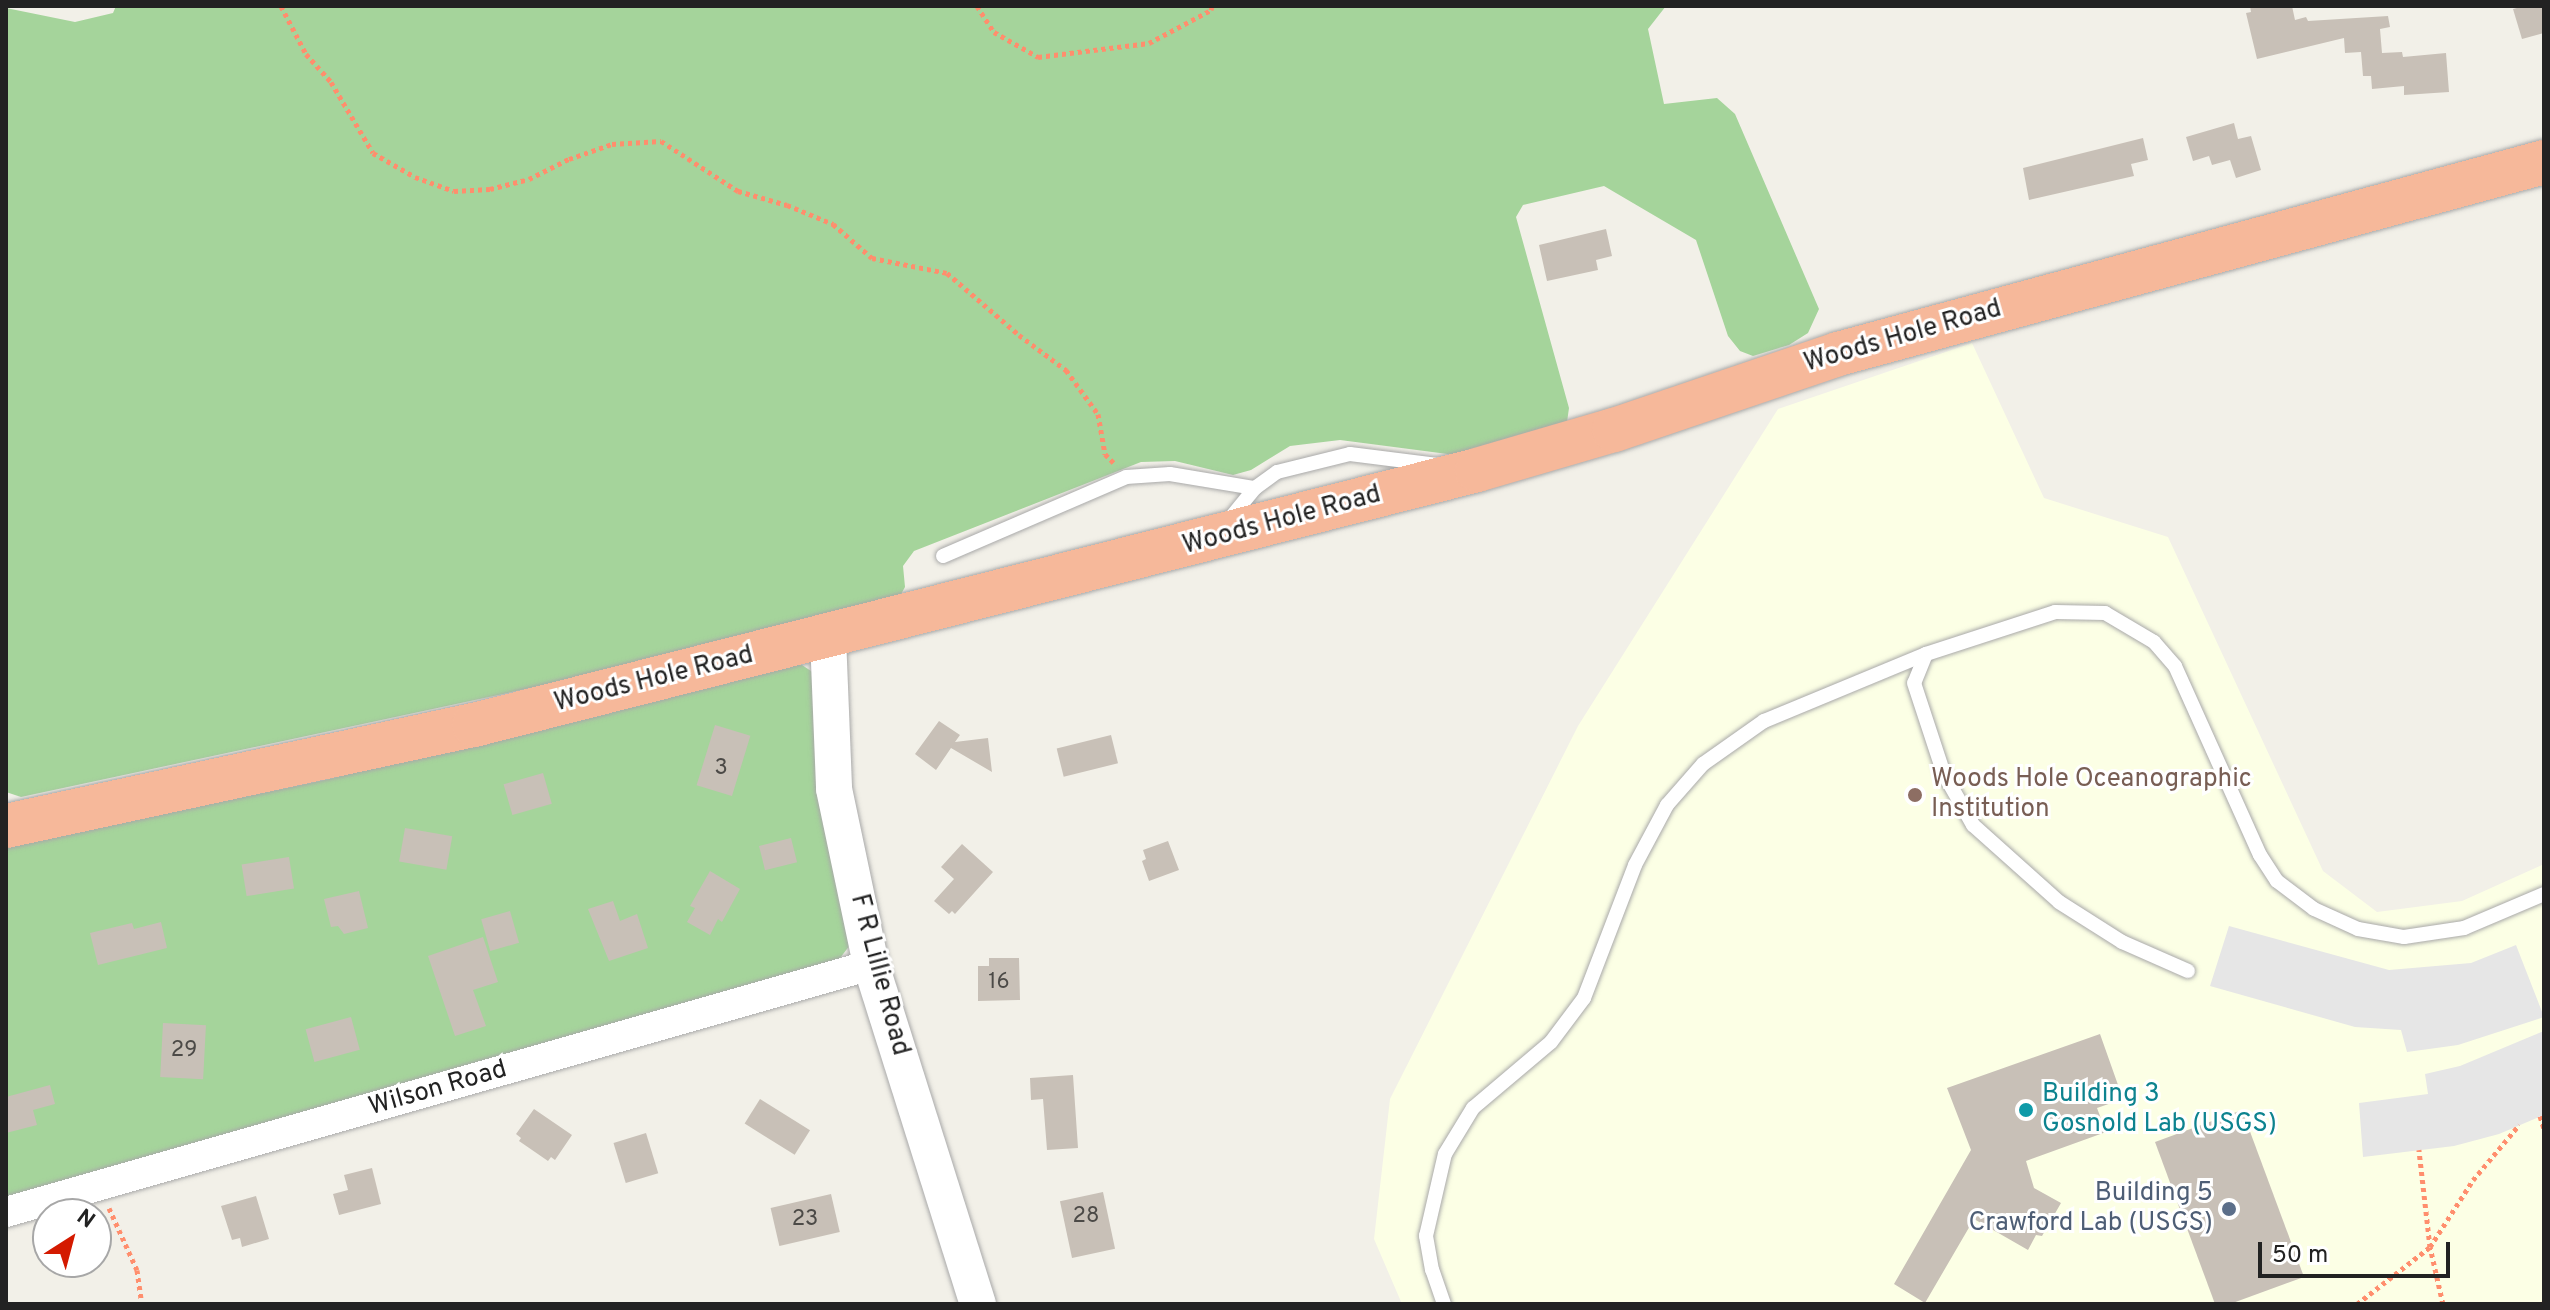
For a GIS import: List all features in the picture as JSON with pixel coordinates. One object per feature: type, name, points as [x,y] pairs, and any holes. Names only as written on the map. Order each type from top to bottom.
[{"type":"highway","name":"Woods Hole Road","points":[[6,826],[474,725],[1477,470],[1614,430],[1867,346],[2544,162]]},
{"type":"street","name":"F R Lillie Road","points":[[828,637],[834,789],[871,965],[978,1304]]},
{"type":"street","name":"Wilson Road","points":[[6,1212],[871,965]]},
{"type":"lane","points":[[1214,538],[1255,488],[1277,472],[1350,454],[1477,470]]},
{"type":"lane","points":[[943,556],[1126,477],[1170,474],[1255,488]]},
{"type":"lane","points":[[1444,1304],[1432,1270],[1426,1236],[1436,1182],[1445,1154],[1473,1108],[1551,1042],[1584,998],[1645,842],[1667,805],[1703,764],[1743,734],[1774,716],[1926,654],[2055,612],[2105,613],[2154,642],[2175,666],[2260,855],[2277,881],[2314,909],[2358,929],[2404,937],[2464,928],[2544,894]]},
{"type":"lane","points":[[1926,654],[1914,683],[1944,774],[1973,825],[2059,902],[2122,942],[2188,971]]},
{"type":"path","points":[[281,6],[306,54],[331,82],[373,153],[415,177],[454,191],[490,189],[529,179],[569,159],[612,144],[661,141],[738,191],[787,205],[833,224],[872,258],[947,273],[1019,335],[1066,370],[1098,414],[1105,454],[1126,477]]},
{"type":"path","points":[[977,6],[994,32],[1038,57],[1149,43],[1211,10],[1212,6]]},
{"type":"path","points":[[2540,1116],[2544,1128]]},
{"type":"path","points":[[2357,1304],[2430,1247],[2473,1180],[2519,1125]]},
{"type":"path","points":[[2419,1150],[2430,1247],[2443,1304]]},
{"type":"path","points":[[99,1186],[137,1270],[142,1304]]},
{"type":"shaded area","name":"Woods Hole Oceanographic Institution","points":[[1972,343],[2044,498],[2168,537],[2323,871],[2377,912],[2462,901],[2544,864],[2544,1304],[1402,1304],[1374,1239],[1390,1099],[1578,726],[1778,409]]},
{"type":"shaded area","points":[[2229,926],[2389,970],[2471,963],[2516,945],[2544,1017],[2458,1045],[2407,1052],[2401,1030],[2355,1027],[2210,986]]},
{"type":"shaded area","points":[[2544,1031],[2544,1115],[2499,1134],[2454,1146],[2363,1157],[2359,1103],[2428,1094],[2425,1074],[2460,1066]]},
{"type":"green space","points":[[116,6],[1666,6],[1648,29],[1664,104],[1717,98],[1735,114],[1819,309],[1808,333],[1789,345],[1753,356],[1740,351],[1728,336],[1696,240],[1604,186],[1523,205],[1516,217],[1569,408],[1567,422],[1463,456],[1340,440],[1290,446],[1251,470],[1233,475],[1175,461],[1141,462],[914,551],[903,566],[905,587],[900,596],[666,659],[21,797],[6,792],[6,8],[75,22],[113,13]]},
{"type":"green space","points":[[790,664],[802,665],[817,675],[850,945],[834,966],[6,1198],[6,847],[329,779]]},
{"type":"building","points":[[2250,6],[2292,6],[2295,20],[2306,17],[2308,21],[2388,16],[2390,27],[2380,29],[2382,53],[2402,52],[2403,57],[2446,53],[2449,92],[2404,95],[2404,86],[2372,89],[2371,76],[2363,76],[2361,52],[2345,53],[2344,38],[2257,59],[2246,13],[2251,12]]},
{"type":"building","points":[[2544,6],[2544,33],[2522,39],[2513,9]]},
{"type":"building","points":[[2234,123],[2238,139],[2251,136],[2261,170],[2236,178],[2230,160],[2212,165],[2209,156],[2193,161],[2186,137]]},
{"type":"building","points":[[2143,138],[2148,160],[2131,164],[2134,176],[2029,200],[2023,168]]},
{"type":"building","points":[[1606,229],[1612,256],[1596,260],[1598,270],[1547,281],[1539,245]]},
{"type":"building","points":[[939,721],[960,735],[955,742],[988,738],[992,772],[951,748],[936,770],[915,754]]},
{"type":"building","points":[[715,725],[750,736],[732,796],[697,785]]},
{"type":"building","points":[[1111,735],[1118,763],[1064,777],[1057,749]]},
{"type":"building","points":[[543,773],[552,804],[512,815],[504,784]]},
{"type":"building","points":[[405,828],[452,836],[446,870],[399,861]]},
{"type":"building","points":[[791,838],[797,862],[765,870],[759,846]]},
{"type":"building","points":[[1168,841],[1179,870],[1149,881],[1142,861],[1146,859],[1143,850]]},
{"type":"building","points":[[962,844],[993,872],[955,914],[952,911],[949,914],[934,901],[954,879],[941,867]]},
{"type":"building","points":[[289,857],[294,889],[247,896],[242,865]]},
{"type":"building","points":[[710,871],[740,889],[722,922],[718,919],[710,935],[687,922],[695,908],[690,906]]},
{"type":"building","points":[[359,891],[368,928],[344,934],[338,926],[331,927],[324,899]]},
{"type":"building","points":[[613,901],[620,921],[637,914],[648,948],[609,961],[588,909]]},
{"type":"building","points":[[510,911],[519,943],[490,951],[481,919]]},
{"type":"building","points":[[161,922],[167,948],[98,965],[90,933],[132,923],[134,929]]},
{"type":"building","points":[[483,937],[498,982],[473,990],[486,1026],[455,1036],[428,956]]},
{"type":"building","points":[[989,958],[1019,958],[1020,1000],[978,1001],[978,966],[989,966]]},
{"type":"building","points":[[351,1017],[360,1050],[314,1062],[306,1029]]},
{"type":"building","points":[[163,1023],[206,1025],[203,1079],[160,1077]]},
{"type":"building","points":[[2100,1034],[2123,1099],[2097,1108],[2106,1132],[2026,1161],[2034,1188],[2061,1203],[2042,1236],[2036,1235],[2028,1250],[1974,1219],[1925,1303],[1894,1284],[1971,1150],[1947,1088]]},
{"type":"building","points":[[1073,1075],[1078,1148],[1047,1150],[1043,1099],[1031,1100],[1030,1078]]},
{"type":"building","points":[[50,1085],[55,1104],[33,1110],[37,1125],[6,1133],[6,1097]]},
{"type":"building","points":[[760,1099],[810,1130],[795,1155],[745,1124]]},
{"type":"building","points":[[534,1109],[572,1135],[555,1160],[551,1157],[548,1161],[519,1141],[521,1138],[516,1134]]},
{"type":"building","name":"Building 5 Crawford Lab (USGS)","points":[[2242,1110],[2304,1277],[2230,1304],[2215,1304],[2155,1142]]},
{"type":"building","points":[[646,1133],[658,1173],[626,1183],[613,1143]]},
{"type":"building","points":[[372,1168],[381,1204],[339,1215],[333,1194],[348,1190],[344,1175]]},
{"type":"building","points":[[1103,1192],[1115,1249],[1072,1258],[1060,1201]]},
{"type":"building","points":[[831,1194],[840,1232],[779,1246],[771,1208]]},
{"type":"building","points":[[256,1196],[269,1239],[242,1247],[240,1238],[232,1240],[221,1206]]},
{"type":"place","name":"Woods Hole Oceanographic Institution","points":[[1915,795]]},
{"type":"place","name":"Building 3 Gosnold Lab (USGS)","points":[[2026,1110]]},
{"type":"place","name":"Building 5 Crawford Lab (USGS)","points":[[2229,1209]]}]
